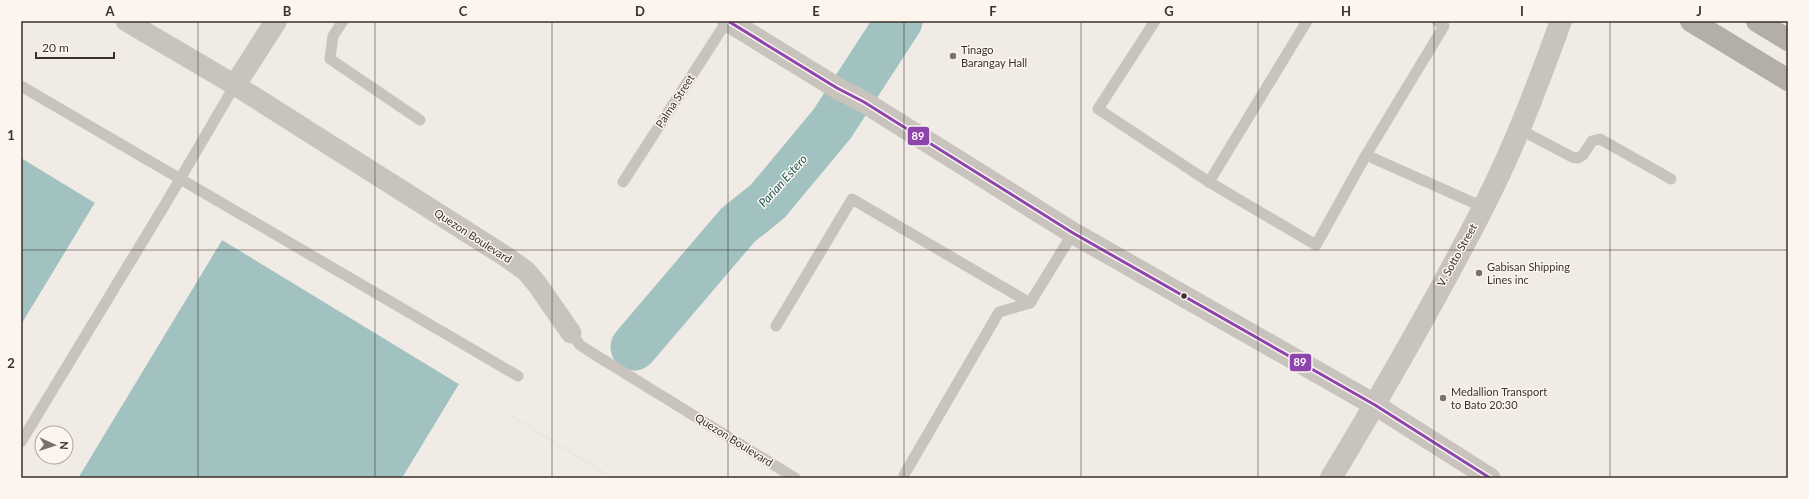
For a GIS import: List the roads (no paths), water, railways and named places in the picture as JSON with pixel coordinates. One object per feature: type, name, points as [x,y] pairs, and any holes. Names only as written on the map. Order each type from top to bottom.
[{"type":"highway","points":[[1691,21],[1788,80]]},
{"type":"highway","points":[[1757,21],[1788,40]]},
{"type":"street","name":"Quezon Boulevard","points":[[126,21],[235,85],[508,258],[526,271],[537,284],[571,333]]},
{"type":"street","points":[[235,85],[276,21]]},
{"type":"street","points":[[727,21],[837,88],[864,102],[1073,233],[1375,405],[1490,478]]},
{"type":"street","name":"V. Sotto Street","points":[[1331,478],[1375,405],[1483,208],[1540,79],[1561,21]]},
{"type":"lane","points":[[343,21],[333,36],[330,59],[420,120]]},
{"type":"lane","name":"Palma Street","points":[[623,182],[727,21]]},
{"type":"lane","points":[[1155,21],[1098,109],[1209,182],[1316,245],[1366,155],[1444,26],[1436,21]]},
{"type":"lane","points":[[1209,182],[1307,21]]},
{"type":"lane","points":[[21,442],[235,85]]},
{"type":"lane","points":[[21,86],[518,376]]},
{"type":"lane","points":[[1519,128],[1572,157],[1578,158],[1583,155],[1592,141],[1600,139],[1671,179]]},
{"type":"lane","points":[[1366,155],[1483,208]]},
{"type":"lane","points":[[776,326],[852,199],[1030,303]]},
{"type":"lane","points":[[904,475],[999,312],[1030,303],[1073,233]]},
{"type":"lane","name":"Quezon Boulevard","points":[[571,333],[580,345],[589,351],[796,478]]},
{"type":"water","points":[[21,158],[95,203],[21,325]]},
{"type":"water","points":[[222,240],[613,478],[78,478]]},
{"type":"waterway","name":"Parian Estero","points":[[634,347],[738,225],[768,201],[832,124],[899,21]]},
{"type":"place","name":"Tinago Barangay Hall","points":[[953,56]]},
{"type":"place","name":"Gabisan Shipping Lines inc","points":[[1479,273]]},
{"type":"place","name":"Medallion Transport to Bato 20:30","points":[[1443,398]]}]
